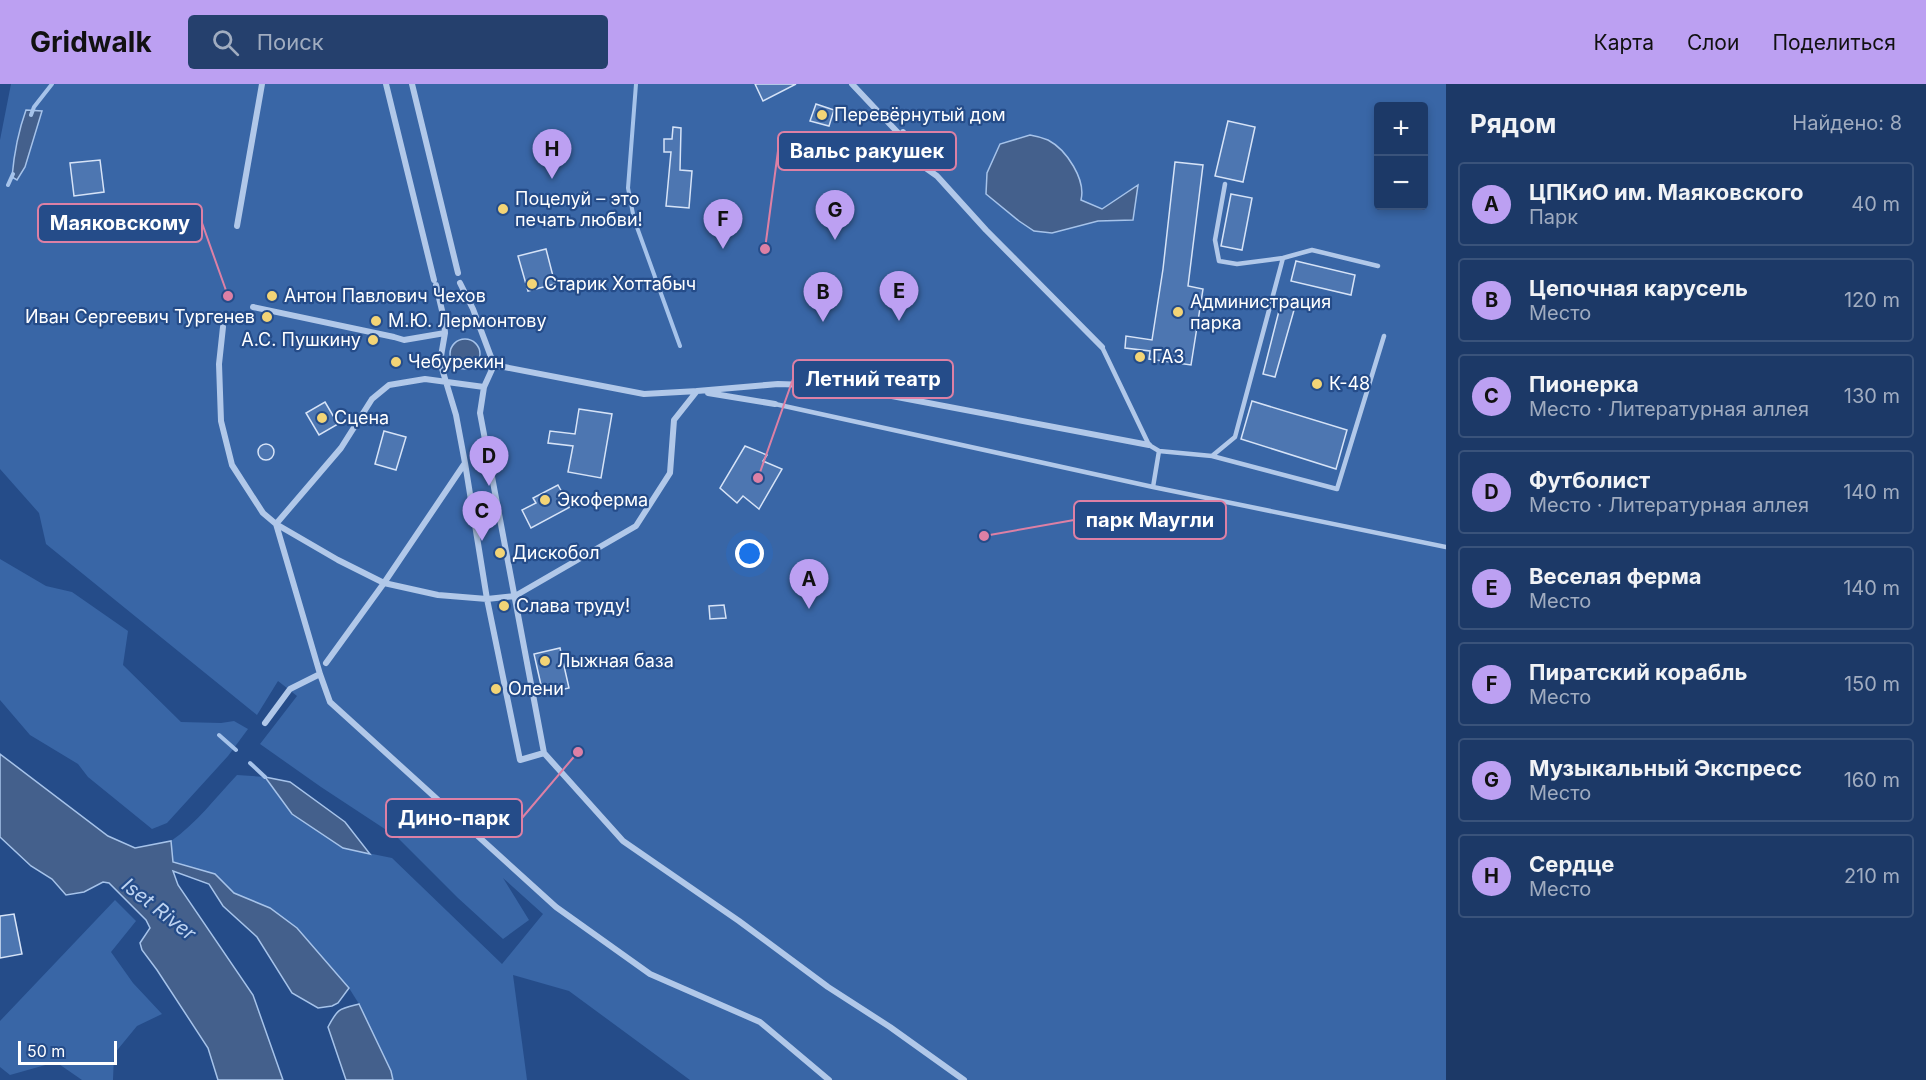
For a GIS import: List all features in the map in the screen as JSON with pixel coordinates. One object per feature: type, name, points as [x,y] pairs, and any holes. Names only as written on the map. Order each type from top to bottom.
[{"type":"street","points":[[237,226],[262,84]]},
{"type":"street","points":[[386,84],[444,319],[445,333],[440,362],[456,415],[487,599],[520,760],[544,753]]},
{"type":"street","points":[[412,84],[458,273]]},
{"type":"street","points":[[852,84],[903,134],[900,150],[937,176],[986,230],[1102,346]]},
{"type":"street","points":[[460,283],[473,309],[494,365],[483,387],[480,413],[544,753],[623,840],[828,987],[890,1027],[964,1080]]},
{"type":"street","points":[[253,307],[404,340],[445,333]]},
{"type":"street","points":[[223,327],[219,364],[221,421],[232,465],[263,513],[276,524],[338,560],[384,583],[438,595],[487,599],[515,596],[636,526],[670,473],[674,420],[697,391]]},
{"type":"street","points":[[494,365],[644,394],[777,384],[839,386],[1149,445]]},
{"type":"street","points":[[276,524],[341,448],[372,399],[389,386],[425,379],[483,387]]},
{"type":"street","points":[[697,391],[775,404]]},
{"type":"street","points":[[326,663],[384,583],[465,463]]},
{"type":"street","points":[[276,524],[330,702],[556,907],[650,974],[760,1022],[829,1080]]},
{"type":"street","points":[[266,723],[290,689],[320,674]]},
{"type":"lane","points":[[1225,184],[1215,240],[1219,261],[1236,264],[1284,258],[1312,250],[1378,266]]},
{"type":"lane","points":[[1212,456],[1235,438],[1284,258]]},
{"type":"lane","points":[[1102,346],[1149,445],[1159,451],[1212,456],[1337,489],[1384,336]]},
{"type":"lane","points":[[775,404],[1154,487],[1446,547]]},
{"type":"lane","points":[[1154,487],[1159,451]]},
{"type":"shaded area","points":[[11,84],[1446,84],[1446,1080],[690,1080],[569,991],[513,975],[527,1080],[393,1080],[391,1071],[359,1004],[349,988],[297,928],[270,908],[234,893],[215,874],[173,870],[171,841],[197,818],[237,775],[265,777],[292,814],[343,848],[392,858],[502,964],[543,914],[503,878],[529,920],[503,939],[397,837],[260,744],[297,696],[278,681],[257,715],[46,544],[39,513],[0,469],[0,140]]},
{"type":"shaded area","points":[[0,559],[46,586],[72,592],[128,631],[123,665],[181,722],[234,721],[248,729],[228,756],[167,823],[152,829],[88,777],[78,764],[30,735],[0,700]]},
{"type":"shaded area","points":[[115,900],[136,921],[111,952],[133,983],[162,1014],[137,1026],[114,1054],[113,1080],[82,1080],[56,1062],[10,1075],[0,1067],[0,1021]]},
{"type":"water","points":[[26,110],[42,111],[25,167],[17,180],[12,177],[14,160]]},
{"type":"water","points":[[1030,135],[1048,140],[1068,158],[1081,184],[1081,200],[1102,209],[1138,185],[1133,220],[1098,221],[1052,233],[1034,231],[986,194],[987,173],[1000,144]]},
{"type":"water","points":[[465,339],[471,340],[479,348],[479,360],[471,368],[465,369],[459,368],[451,360],[450,354],[451,348],[459,340]]},
{"type":"water","name":"Iset River","points":[[0,754],[108,836],[135,848],[171,841],[173,862],[215,874],[234,893],[270,908],[297,928],[349,988],[338,1003],[332,1006],[318,1008],[292,993],[257,937],[223,906],[209,884],[173,871],[178,885],[253,995],[283,1080],[218,1080],[208,1048],[142,950],[140,943],[150,928],[146,920],[109,883],[103,882],[84,892],[66,895],[52,879],[31,866],[0,837]]},
{"type":"water","points":[[265,777],[290,782],[345,822],[370,854],[343,848],[292,814]]},
{"type":"water","points":[[359,1004],[391,1071],[393,1080],[346,1080],[328,1027],[340,1010]]},
{"type":"building","points":[[755,84],[796,84],[763,101]]},
{"type":"building","name":"Перевёрнутый дом","points":[[816,104],[834,110],[829,126],[810,121]]},
{"type":"building","points":[[1228,121],[1255,127],[1243,182],[1215,176]]},
{"type":"building","points":[[673,127],[681,128],[680,170],[692,171],[689,208],[666,206],[671,152],[664,152],[664,139],[672,139]]},
{"type":"building","points":[[100,160],[104,192],[74,196],[70,163]]},
{"type":"building","points":[[1175,162],[1203,165],[1188,286],[1203,289],[1191,365],[1149,359],[1150,351],[1125,348],[1126,336],[1152,340],[1163,269]]},
{"type":"building","points":[[1231,194],[1252,198],[1242,250],[1221,246]]},
{"type":"building","points":[[546,249],[555,284],[528,291],[518,256]]},
{"type":"building","points":[[1296,261],[1355,275],[1351,295],[1291,281]]},
{"type":"building","points":[[1282,299],[1296,303],[1275,377],[1263,374]]},
{"type":"building","points":[[1252,401],[1347,430],[1336,469],[1241,439]]},
{"type":"building","name":"Сцена","points":[[325,402],[338,424],[319,435],[306,413]]},
{"type":"building","points":[[579,409],[612,414],[601,478],[568,472],[573,446],[548,443],[550,431],[575,434]]},
{"type":"building","points":[[384,431],[406,437],[396,470],[375,464]]},
{"type":"building","points":[[266,444],[272,446],[274,452],[272,458],[266,460],[260,458],[258,452],[260,446]]},
{"type":"building","points":[[745,446],[767,455],[763,461],[782,469],[759,509],[743,496],[737,503],[720,488]]},
{"type":"building","points":[[558,485],[570,507],[531,528],[522,510],[536,503],[533,498]]},
{"type":"building","points":[[724,605],[726,618],[710,619],[709,606]]},
{"type":"building","points":[[560,648],[569,688],[543,694],[534,654]]},
{"type":"building","points":[[14,914],[22,954],[0,958],[0,916]]},
{"type":"waterway","points":[[31,115],[34,107],[52,84]]},
{"type":"waterway","points":[[636,84],[628,188],[634,219],[680,346]]},
{"type":"waterway","points":[[8,185],[13,174]]},
{"type":"waterway","points":[[219,735],[236,750]]},
{"type":"waterway","points":[[250,763],[265,777]]},
{"type":"place","name":"Перевёрнутый дом","points":[[822,115]]},
{"type":"place","name":"Сердце","points":[[552,179]]},
{"type":"place","name":"Поцелуй – это печать любви!","points":[[503,209]]},
{"type":"place","name":"Музыкальный Экспресс","points":[[835,240]]},
{"type":"place","name":"Пиратский корабль","points":[[723,249]]},
{"type":"place","name":"Вальс ракушек","points":[[765,249]]},
{"type":"place","name":"Старик Хоттабыч","points":[[532,284]]},
{"type":"place","name":"Маяковскому","points":[[228,296]]},
{"type":"place","name":"Антон Павлович Чехов","points":[[272,296]]},
{"type":"place","name":"Администрация парка","points":[[1178,312]]},
{"type":"place","name":"Иван Сергеевич Тургенев","points":[[267,317]]},
{"type":"place","name":"М.Ю. Лермонтову","points":[[376,321]]},
{"type":"place","name":"Веселая ферма","points":[[899,321]]},
{"type":"place","name":"Цепочная карусель","points":[[823,322]]},
{"type":"place","name":"А.С. Пушкину","points":[[373,340]]},
{"type":"place","name":"ГАЗ","points":[[1140,357]]},
{"type":"place","name":"Чебурекин","points":[[396,362]]},
{"type":"place","name":"К-48","points":[[1317,384]]},
{"type":"place","name":"Сцена","points":[[322,418]]},
{"type":"place","name":"Летний театр","points":[[758,478]]},
{"type":"place","name":"Футболист","points":[[489,486]]},
{"type":"place","name":"Экоферма","points":[[545,500]]},
{"type":"place","name":"парк Маугли","points":[[984,536]]},
{"type":"place","name":"Пионерка","points":[[482,541]]},
{"type":"place","name":"Дискобол","points":[[500,553]]},
{"type":"place","name":"Слава труду!","points":[[504,606]]},
{"type":"place","name":"ЦПКиО им. Маяковского","points":[[809,609]]},
{"type":"place","name":"Лыжная база","points":[[545,661]]},
{"type":"place","name":"Олени","points":[[496,689]]},
{"type":"place","name":"Дино-парк","points":[[578,752]]}]
